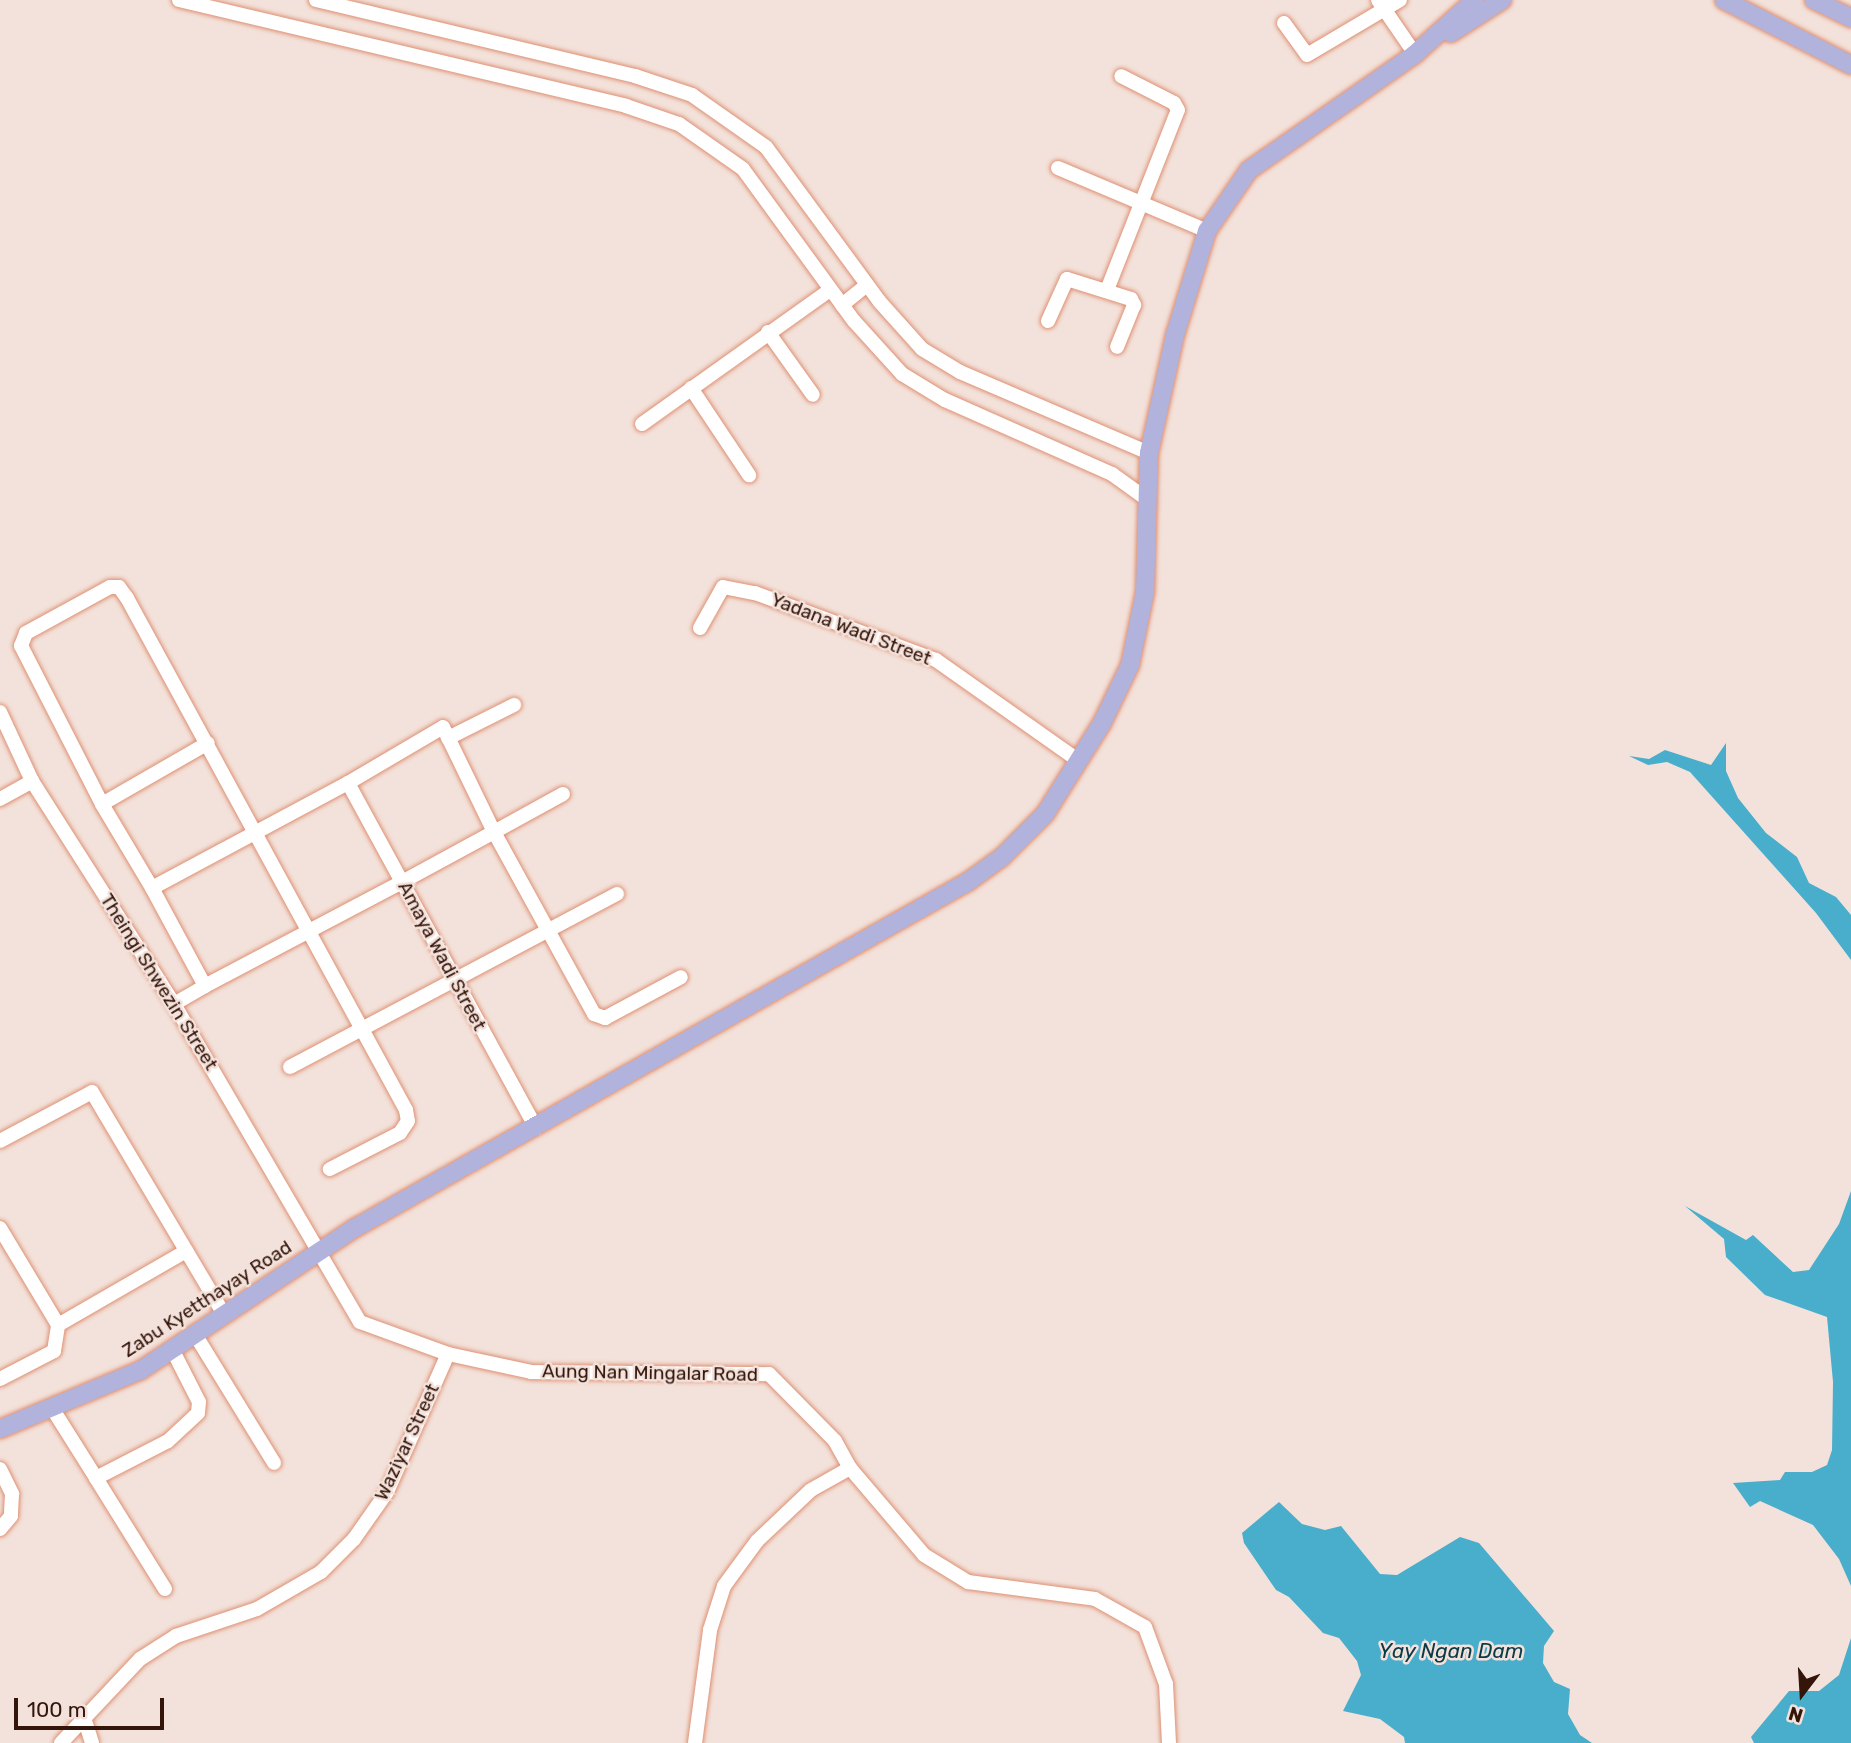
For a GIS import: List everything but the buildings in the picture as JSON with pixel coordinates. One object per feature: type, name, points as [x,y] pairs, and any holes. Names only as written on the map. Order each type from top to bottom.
[{"type":"main road","points":[[1418,51],[1475,0]]},
{"type":"main road","points":[[1418,51],[1502,0]]},
{"type":"main road","points":[[1724,0],[1851,65]]},
{"type":"main road","points":[[1814,0],[1851,18]]},
{"type":"main road","name":"Zabu Kyetthayay Road","points":[[0,1429],[141,1370],[196,1336],[223,1313],[319,1252],[969,881],[1045,814],[1079,761],[1136,645],[1146,592],[1149,453],[1175,335],[1207,231],[1249,170],[1418,51]]},
{"type":"street","points":[[180,0],[626,106],[678,124],[743,169],[830,290],[902,374],[945,400],[1112,474],[1147,500]]},
{"type":"street","points":[[316,0],[635,76],[692,95],[766,147],[867,285],[922,349],[960,372],[1149,453]]},
{"type":"street","points":[[1284,23],[1307,55],[1381,5],[1400,0]]},
{"type":"street","points":[[1381,5],[1418,51]]},
{"type":"street","points":[[1107,290],[1178,110],[1121,76]]},
{"type":"street","points":[[1058,168],[1207,231]]},
{"type":"street","points":[[1048,321],[1067,279],[1107,290],[1133,301],[1117,347]]},
{"type":"street","points":[[842,305],[867,285]]},
{"type":"street","points":[[642,424],[830,290]]},
{"type":"street","points":[[768,332],[813,395]]},
{"type":"street","points":[[691,388],[749,474]]},
{"type":"street","points":[[205,986],[31,672],[21,646],[26,633],[110,587],[119,587],[208,743],[407,1110],[408,1121],[400,1133],[330,1169]]},
{"type":"street","name":"Yadana Wadi Street","points":[[700,628],[723,587],[755,593],[936,660],[1079,761]]},
{"type":"street","points":[[448,738],[514,705]]},
{"type":"street","name":"Theingi Shwezin Street","points":[[0,712],[32,781],[174,1004],[319,1252]]},
{"type":"street","points":[[152,888],[348,783],[443,727],[494,832],[599,1017],[681,977]]},
{"type":"street","points":[[102,803],[208,743]]},
{"type":"street","points":[[0,799],[32,781]]},
{"type":"street","name":"Amaya Wadi Street","points":[[348,783],[536,1128]]},
{"type":"street","points":[[174,1004],[563,794]]},
{"type":"street","points":[[290,1067],[617,894]]},
{"type":"street","points":[[0,1141],[92,1092],[223,1313]]},
{"type":"street","points":[[0,1228],[58,1325],[54,1351],[0,1379]]},
{"type":"street","points":[[58,1325],[186,1251]]},
{"type":"street","name":"Aung Nan Mingalar Road","points":[[319,1252],[360,1322],[448,1354],[531,1372],[769,1374],[835,1441],[850,1468],[924,1555],[968,1582],[1095,1599],[1144,1627],[1166,1684],[1169,1743]]},
{"type":"street","points":[[196,1336],[274,1463]]},
{"type":"street","points":[[96,1478],[168,1441],[198,1413],[199,1402],[173,1351]]},
{"type":"street","name":"Waziyar Street","points":[[61,1743],[140,1659],[176,1636],[257,1609],[321,1572],[354,1539],[387,1492],[448,1354]]},
{"type":"street","points":[[52,1408],[165,1589]]},
{"type":"street","points":[[695,1743],[710,1630],[724,1586],[757,1541],[811,1490],[850,1468]]},
{"type":"street","points":[[0,1469],[12,1494],[11,1517],[0,1529]]},
{"type":"street","points":[[83,1718],[92,1743]]},
{"type":"water","points":[[1726,743],[1726,771],[1738,798],[1766,833],[1797,857],[1809,883],[1836,897],[1851,915],[1851,960],[1816,913],[1690,772],[1667,762],[1648,765],[1629,756],[1649,759],[1665,750],[1711,765]]},
{"type":"water","points":[[1851,1191],[1851,1586],[1839,1559],[1813,1525],[1760,1501],[1750,1507],[1733,1483],[1780,1480],[1785,1472],[1812,1472],[1827,1465],[1832,1450],[1833,1382],[1827,1317],[1765,1295],[1726,1257],[1724,1239],[1685,1206],[1746,1240],[1753,1235],[1793,1272],[1809,1270],[1839,1224]]},
{"type":"water","name":"Yay Ngan Dam","points":[[1279,1502],[1302,1524],[1325,1530],[1341,1526],[1380,1574],[1397,1575],[1460,1537],[1479,1543],[1554,1631],[1544,1646],[1543,1663],[1554,1682],[1570,1689],[1568,1714],[1580,1735],[1592,1743],[1405,1743],[1404,1737],[1380,1719],[1343,1711],[1361,1675],[1357,1661],[1339,1638],[1323,1633],[1289,1597],[1276,1590],[1244,1543],[1242,1533]]},
{"type":"water","points":[[1851,1638],[1851,1743],[1754,1743],[1751,1737],[1789,1691],[1819,1691],[1839,1675]]}]
